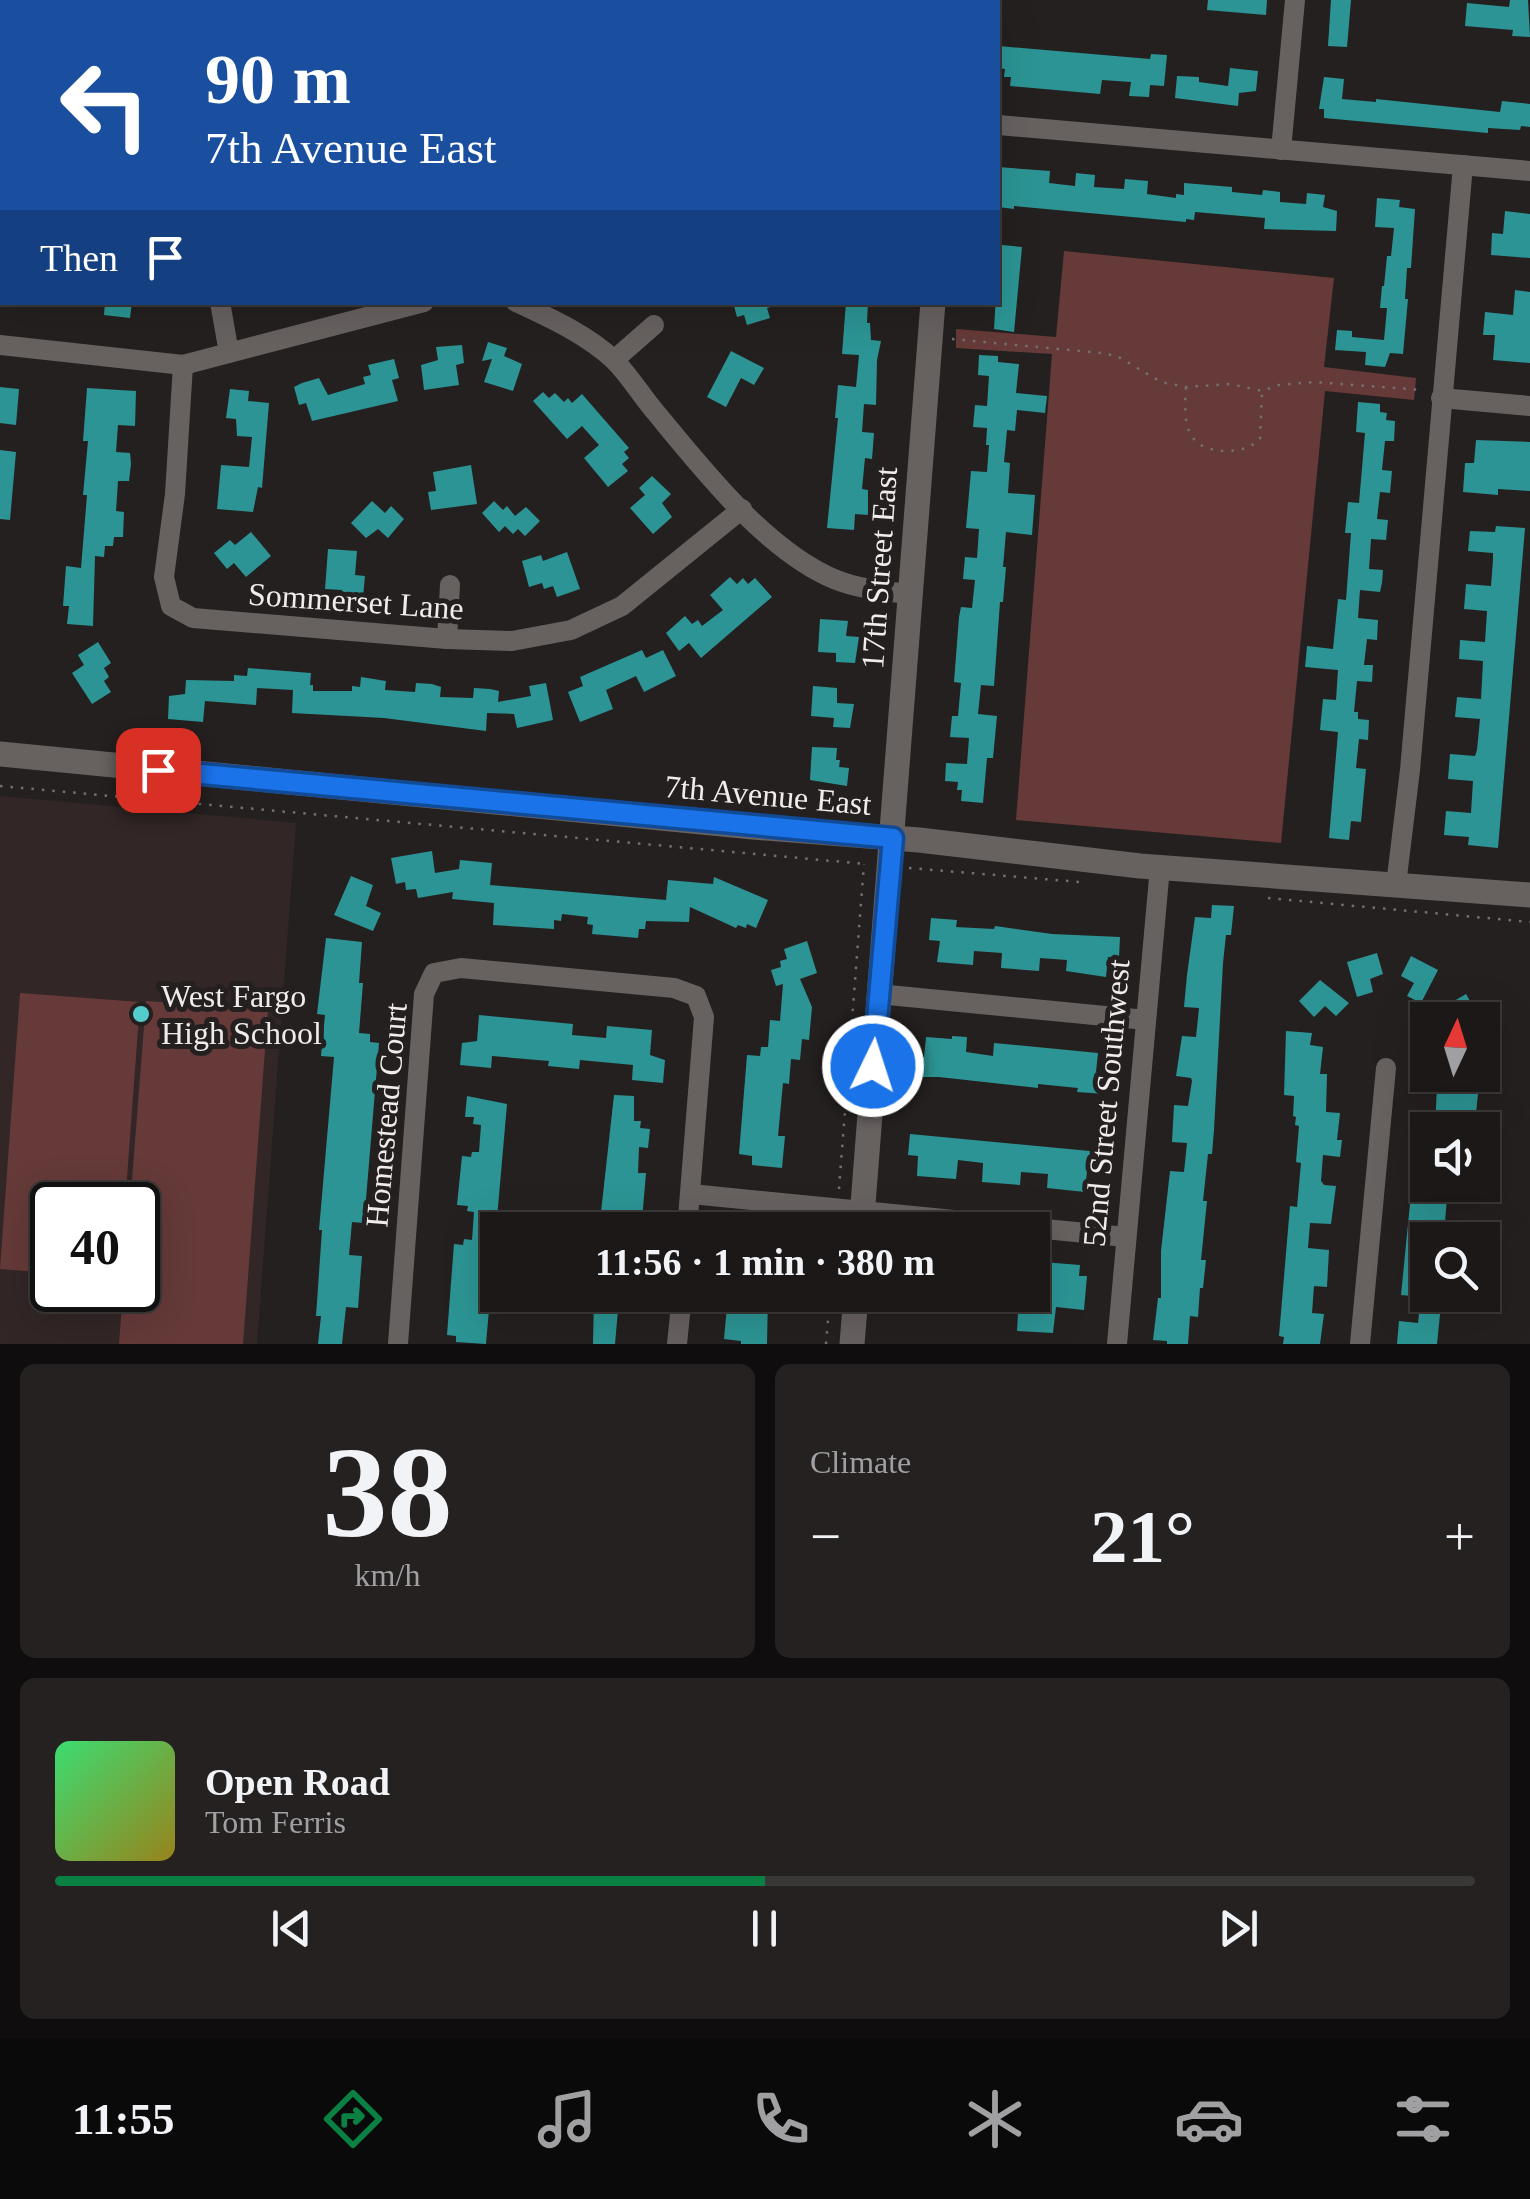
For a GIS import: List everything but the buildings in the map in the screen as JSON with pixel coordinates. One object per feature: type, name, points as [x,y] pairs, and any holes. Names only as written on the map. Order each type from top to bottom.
[{"type":"street","points":[[1282,150],[1295,0]]},
{"type":"street","points":[[1000,125],[1530,171]]},
{"type":"street","points":[[1396,885],[1410,770],[1463,166]]},
{"type":"street","points":[[220,305],[228,352]]},
{"type":"street","points":[[0,346],[182,365],[412,305]]},
{"type":"street","points":[[523,305],[566,325],[614,360],[664,423],[742,509],[794,557],[835,579],[869,589],[909,594]]},
{"type":"street","name":"17th Street East","points":[[893,838],[933,305]]},
{"type":"street","points":[[614,360],[654,325]]},
{"type":"street","name":"Sommerset Lane","points":[[182,365],[175,494],[164,577],[171,606],[194,618],[447,639],[512,641],[571,630],[622,606],[742,509]]},
{"type":"street","points":[[1442,398],[1530,406]]},
{"type":"street","points":[[447,639],[450,585]]},
{"type":"street","name":"7th Avenue East","points":[[0,754],[893,838],[1160,868],[1530,895]]},
{"type":"street","points":[[854,1212],[878,994],[877,865],[893,838]]},
{"type":"street","name":"52nd Street Southwest","points":[[1117,1344],[1160,868]]},
{"type":"street","name":"Homestead Court","points":[[398,1344],[424,994],[434,973],[461,968],[674,988],[696,996],[704,1017],[688,1212]]},
{"type":"street","points":[[878,994],[1146,1020]]},
{"type":"street","points":[[1360,1344],[1386,1068]]},
{"type":"street","points":[[690,1194],[831,1212]]},
{"type":"street","points":[[1050,1231],[1126,1237]]},
{"type":"street","points":[[677,1344],[680,1312]]},
{"type":"street","points":[[852,1344],[855,1312]]},
{"type":"path","points":[[930,338],[1101,353],[1116,356],[1161,382],[1186,387],[1230,384],[1262,392],[1279,385],[1314,382],[1421,390],[1442,398]]},
{"type":"path","points":[[1186,387],[1190,436],[1200,447],[1215,450],[1251,448],[1260,439],[1262,392]]},
{"type":"path","points":[[0,786],[1083,882]]},
{"type":"path","points":[[854,1212],[877,865]]},
{"type":"path","points":[[1256,897],[1530,922]]},
{"type":"path","points":[[826,1344],[829,1312]]},
{"type":"shaded area","points":[[1064,251],[1334,278],[1324,367],[1416,378],[1414,400],[1325,391],[1281,843],[1016,820],[1052,354],[956,348],[956,329],[1056,337]]},
{"type":"shaded area","name":"West Fargo High School","points":[[0,796],[296,823],[257,1344],[0,1344]]},
{"type":"shaded area","points":[[20,993],[140,1002],[127,1182],[30,1182],[30,1271],[0,1269]]},
{"type":"shaded area","points":[[146,1001],[268,1010],[243,1344],[119,1344],[121,1312],[160,1312],[160,1182],[132,1182]]},
{"type":"place","name":"West Fargo High School","points":[[141,1014]]},
{"type":"route","points":[[158,770],[752,828],[893,838],[873,1066]]}]
